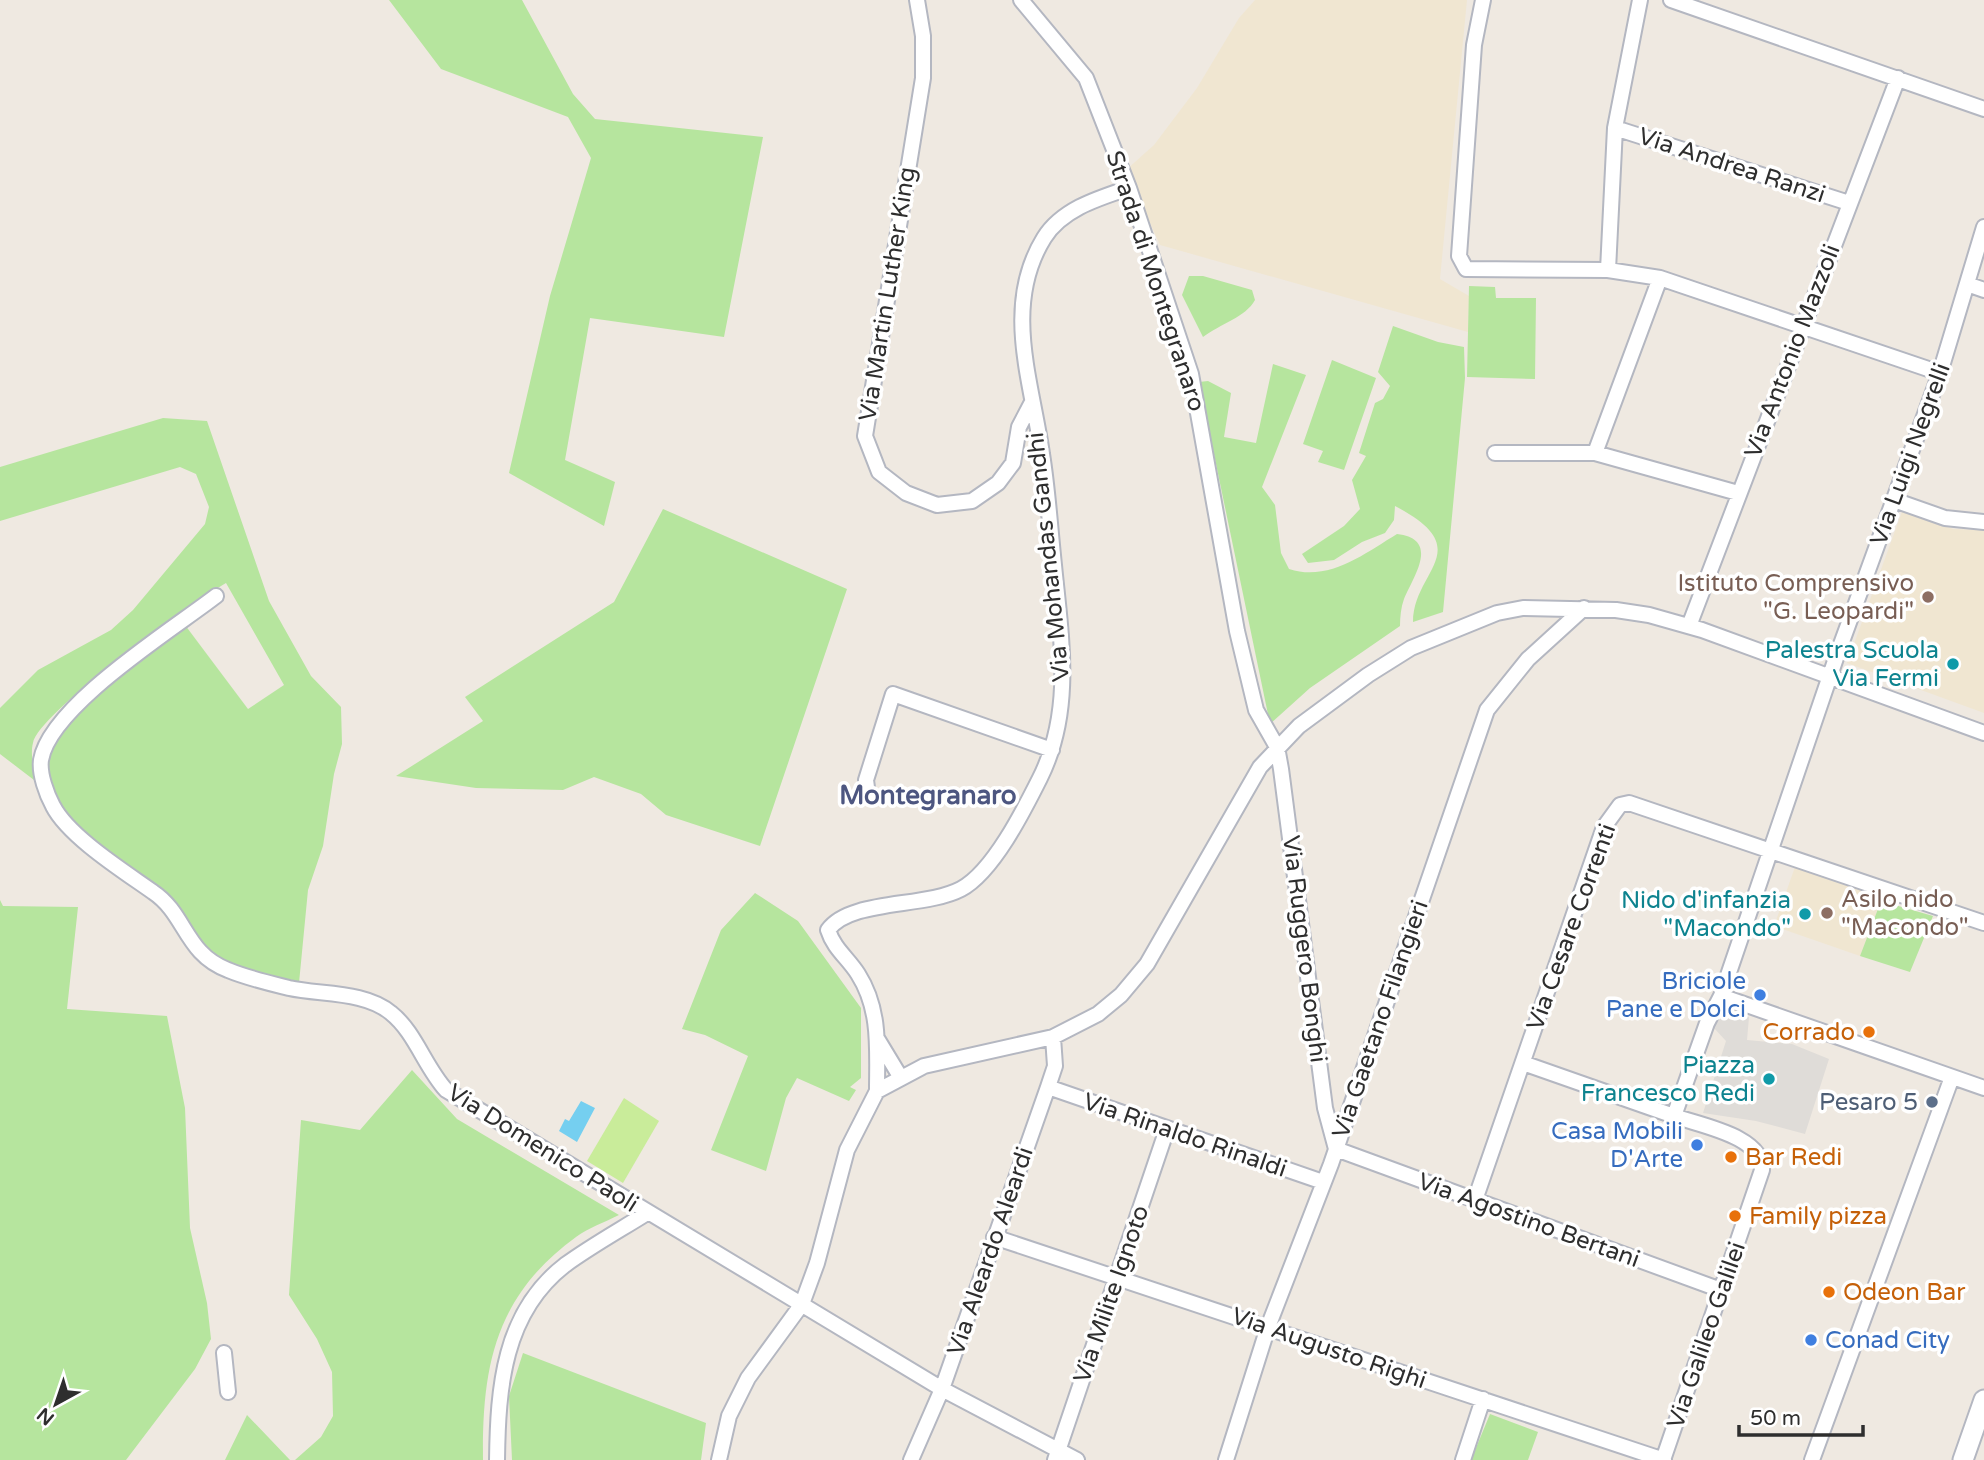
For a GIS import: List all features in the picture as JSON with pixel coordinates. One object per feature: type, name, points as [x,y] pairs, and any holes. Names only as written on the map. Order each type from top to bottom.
[{"type":"street","name":"Via Martin Luther King","points":[[917,0],[923,36],[923,78],[865,436],[879,472],[906,493],[937,505],[972,501],[998,483],[1013,463],[1019,427],[1031,404]]},
{"type":"street","name":"Strada di Montegranaro","points":[[1021,0],[1086,78],[1129,188],[1191,374],[1237,631],[1256,710],[1277,747]]},
{"type":"street","points":[[1483,0],[1474,45],[1459,256],[1466,269],[1608,270],[1660,278],[1940,373]]},
{"type":"street","points":[[1608,270],[1615,128],[1640,0]]},
{"type":"street","points":[[1671,0],[1984,109]]},
{"type":"street","name":"Via Antonio Mazzoli","points":[[1689,626],[1801,326],[1898,78]]},
{"type":"street","name":"Via Andrea Ranzi","points":[[1615,128],[1849,203]]},
{"type":"street","points":[[1031,404],[1024,351],[1023,287],[1045,236],[1082,205],[1129,188]]},
{"type":"street","name":"Via Luigi Negrelli","points":[[1721,996],[1769,852],[1940,373],[1984,227]]},
{"type":"street","points":[[1595,453],[1660,278]]},
{"type":"street","points":[[1967,284],[1984,289]]},
{"type":"street","name":"Via Mohandas Gandhi","points":[[877,1038],[868,995],[858,973],[832,944],[828,930],[835,920],[849,914],[932,900],[961,889],[980,875],[1034,789],[1052,750],[1060,719],[1064,660],[1042,452],[1031,404]]},
{"type":"street","points":[[1495,453],[1595,453],[1738,493]]},
{"type":"street","points":[[1894,500],[1945,518],[1984,522]]},
{"type":"street","name":"Via Domenico Paoli","points":[[216,596],[96,688],[65,716],[47,742],[40,763],[54,808],[99,854],[161,897],[204,958],[239,974],[290,988],[368,1001],[390,1012],[405,1027],[430,1072],[446,1090],[942,1389],[1057,1455],[1077,1460]]},
{"type":"street","points":[[877,1091],[924,1066],[1053,1037],[1098,1014],[1121,995],[1140,972],[1245,789],[1277,747],[1299,726],[1368,675],[1411,649],[1497,613],[1523,608],[1584,608],[1649,615],[1689,626],[1984,733]]},
{"type":"street","name":"Via Gaetano Filangieri","points":[[1226,1460],[1268,1327],[1336,1149],[1487,710],[1528,659],[1584,608]]},
{"type":"street","points":[[868,795],[866,780],[893,694],[1052,750]]},
{"type":"street","name":"Via Ruggero Bonghi","points":[[1277,747],[1325,1108],[1336,1149]]},
{"type":"street","name":"Via Cesare Correnti","points":[[1475,1200],[1604,827],[1620,805],[1629,803],[1769,852]]},
{"type":"street","points":[[1769,852],[1984,923]]},
{"type":"street","points":[[1523,1063],[1674,1116],[1707,1023],[1721,996],[1984,1088]]},
{"type":"street","name":"Via Aleardo Aleardi","points":[[911,1460],[942,1389],[1048,1087],[1055,1066],[1053,1037]]},
{"type":"street","points":[[877,1038],[901,1079]]},
{"type":"street","points":[[719,1460],[729,1416],[748,1378],[802,1304],[817,1263],[847,1150],[877,1091],[877,1038]]},
{"type":"street","points":[[1812,1460],[1952,1077]]},
{"type":"street","name":"Via Rinaldo Rinaldi","points":[[1048,1087],[1323,1182]]},
{"type":"street","name":"Via Galileo Galilei","points":[[1663,1460],[1762,1170],[1763,1160],[1750,1143],[1674,1116]]},
{"type":"street","name":"Via Milite Ignoto","points":[[1057,1455],[1167,1129]]},
{"type":"street","name":"Via Agostino Bertani","points":[[1336,1149],[1721,1290]]},
{"type":"street","points":[[497,1460],[498,1403],[508,1347],[530,1303],[564,1266],[647,1213]]},
{"type":"street","name":"Via Augusto Righi","points":[[994,1237],[1663,1460]]},
{"type":"street","points":[[224,1353],[228,1392]]},
{"type":"street","points":[[1463,1460],[1483,1399]]},
{"type":"street","points":[[1963,1460],[1984,1401]]},
{"type":"shaded area","points":[[1255,0],[1467,0],[1440,279],[1469,296],[1468,332],[1160,245],[1126,170],[1154,145],[1197,88],[1239,18]]},
{"type":"shaded area","name":"Istituto Comprensivo \"G. Leopardi\"","points":[[1903,509],[1953,529],[1984,530],[1984,713],[1847,663]]},
{"type":"shaded area","name":"Asilo nido \"Macondo\"","points":[[1795,867],[1883,895],[1860,956],[1774,926]]},
{"type":"shaded area","name":"Piazza Francesco Redi","points":[[1726,1012],[1749,1017],[1747,1040],[1792,1044],[1829,1059],[1805,1134],[1756,1121],[1703,1113],[1726,1041],[1713,1027]]},
{"type":"green space","points":[[389,0],[522,0],[573,94],[595,119],[763,137],[724,337],[590,318],[565,460],[615,482],[604,526],[509,473],[550,296],[591,158],[568,117],[441,69]]},
{"type":"green space","points":[[1189,276],[1203,276],[1252,290],[1255,300],[1239,316],[1203,337],[1182,295]]},
{"type":"green space","points":[[1469,286],[1495,287],[1496,298],[1536,298],[1535,379],[1467,377]]},
{"type":"green space","points":[[1393,326],[1438,342],[1464,347],[1465,378],[1443,612],[1413,622],[1416,604],[1436,561],[1438,548],[1433,535],[1420,521],[1395,506],[1394,520],[1385,533],[1362,542],[1334,560],[1308,563],[1302,554],[1344,526],[1360,509],[1352,480],[1366,456],[1359,453],[1375,403],[1383,399],[1390,386],[1378,372]]},
{"type":"green space","points":[[1332,360],[1376,378],[1344,470],[1318,462],[1323,451],[1303,444]]},
{"type":"green space","points":[[1273,364],[1306,375],[1262,487],[1275,505],[1281,553],[1289,569],[1318,572],[1332,569],[1359,557],[1397,534],[1410,537],[1418,543],[1421,551],[1417,570],[1403,602],[1400,626],[1310,688],[1270,724],[1199,382],[1208,381],[1231,393],[1224,437],[1256,443]]},
{"type":"green space","points":[[163,418],[207,421],[269,601],[311,676],[341,707],[342,744],[334,774],[323,846],[308,890],[299,983],[225,963],[201,948],[177,907],[161,889],[116,861],[68,818],[47,783],[46,755],[67,718],[185,625],[248,709],[284,685],[226,583],[119,659],[41,728],[33,743],[34,780],[0,754],[0,708],[38,670],[111,630],[133,610],[205,524],[209,507],[196,474],[180,467],[0,521],[0,467]]},
{"type":"green space","points":[[663,509],[847,589],[760,846],[666,815],[641,794],[594,777],[563,790],[476,788],[396,776],[483,721],[465,697],[614,602]]},
{"type":"green space","points":[[755,893],[798,921],[861,1008],[861,1078],[850,1087],[856,1090],[849,1101],[797,1078],[786,1098],[766,1171],[711,1150],[748,1056],[705,1035],[682,1029],[721,930]]},
{"type":"green space","points":[[0,900],[3,906],[78,907],[67,1009],[167,1016],[185,1108],[190,1228],[207,1303],[211,1339],[195,1369],[126,1460],[0,1460]]},
{"type":"green space","points":[[1881,901],[1933,916],[1910,972],[1860,956]]},
{"type":"green space","points":[[412,1070],[457,1119],[619,1215],[581,1234],[549,1260],[527,1284],[511,1309],[499,1335],[491,1364],[483,1426],[483,1460],[295,1460],[321,1437],[333,1416],[332,1372],[317,1339],[289,1295],[301,1120],[360,1130]]},
{"type":"green space","points":[[624,1098],[659,1121],[623,1183],[587,1161]]},
{"type":"green space","points":[[523,1353],[706,1423],[701,1460],[512,1460],[509,1396]]},
{"type":"green space","points":[[1490,1414],[1538,1432],[1528,1460],[1471,1460]]},
{"type":"green space","points":[[247,1415],[290,1460],[225,1460]]},
{"type":"water","points":[[581,1101],[595,1108],[577,1142],[559,1131],[565,1119],[569,1121]]},
{"type":"place","name":"Istituto Comprensivo \"G. Leopardi\"","points":[[1928,597]]},
{"type":"place","name":"Palestra Scuola Via Fermi","points":[[1953,664]]},
{"type":"place","name":"Asilo nido \"Macondo\"","points":[[1827,913]]},
{"type":"place","name":"Nido d'infanzia \"Macondo\"","points":[[1805,914]]},
{"type":"place","name":"Briciole Pane e Dolci","points":[[1760,995]]},
{"type":"place","name":"Corrado","points":[[1869,1032]]},
{"type":"place","name":"Piazza Francesco Redi","points":[[1769,1079]]},
{"type":"place","name":"Pesaro 5","points":[[1932,1102]]},
{"type":"place","name":"Casa Mobili D'Arte","points":[[1697,1145]]},
{"type":"place","name":"Bar Redi","points":[[1731,1157]]},
{"type":"place","name":"Family pizza","points":[[1735,1216]]},
{"type":"place","name":"Odeon Bar","points":[[1829,1292]]},
{"type":"place","name":"Conad City","points":[[1811,1340]]},
{"type":"district","name":"Montegranaro","points":[[928,795]]}]
